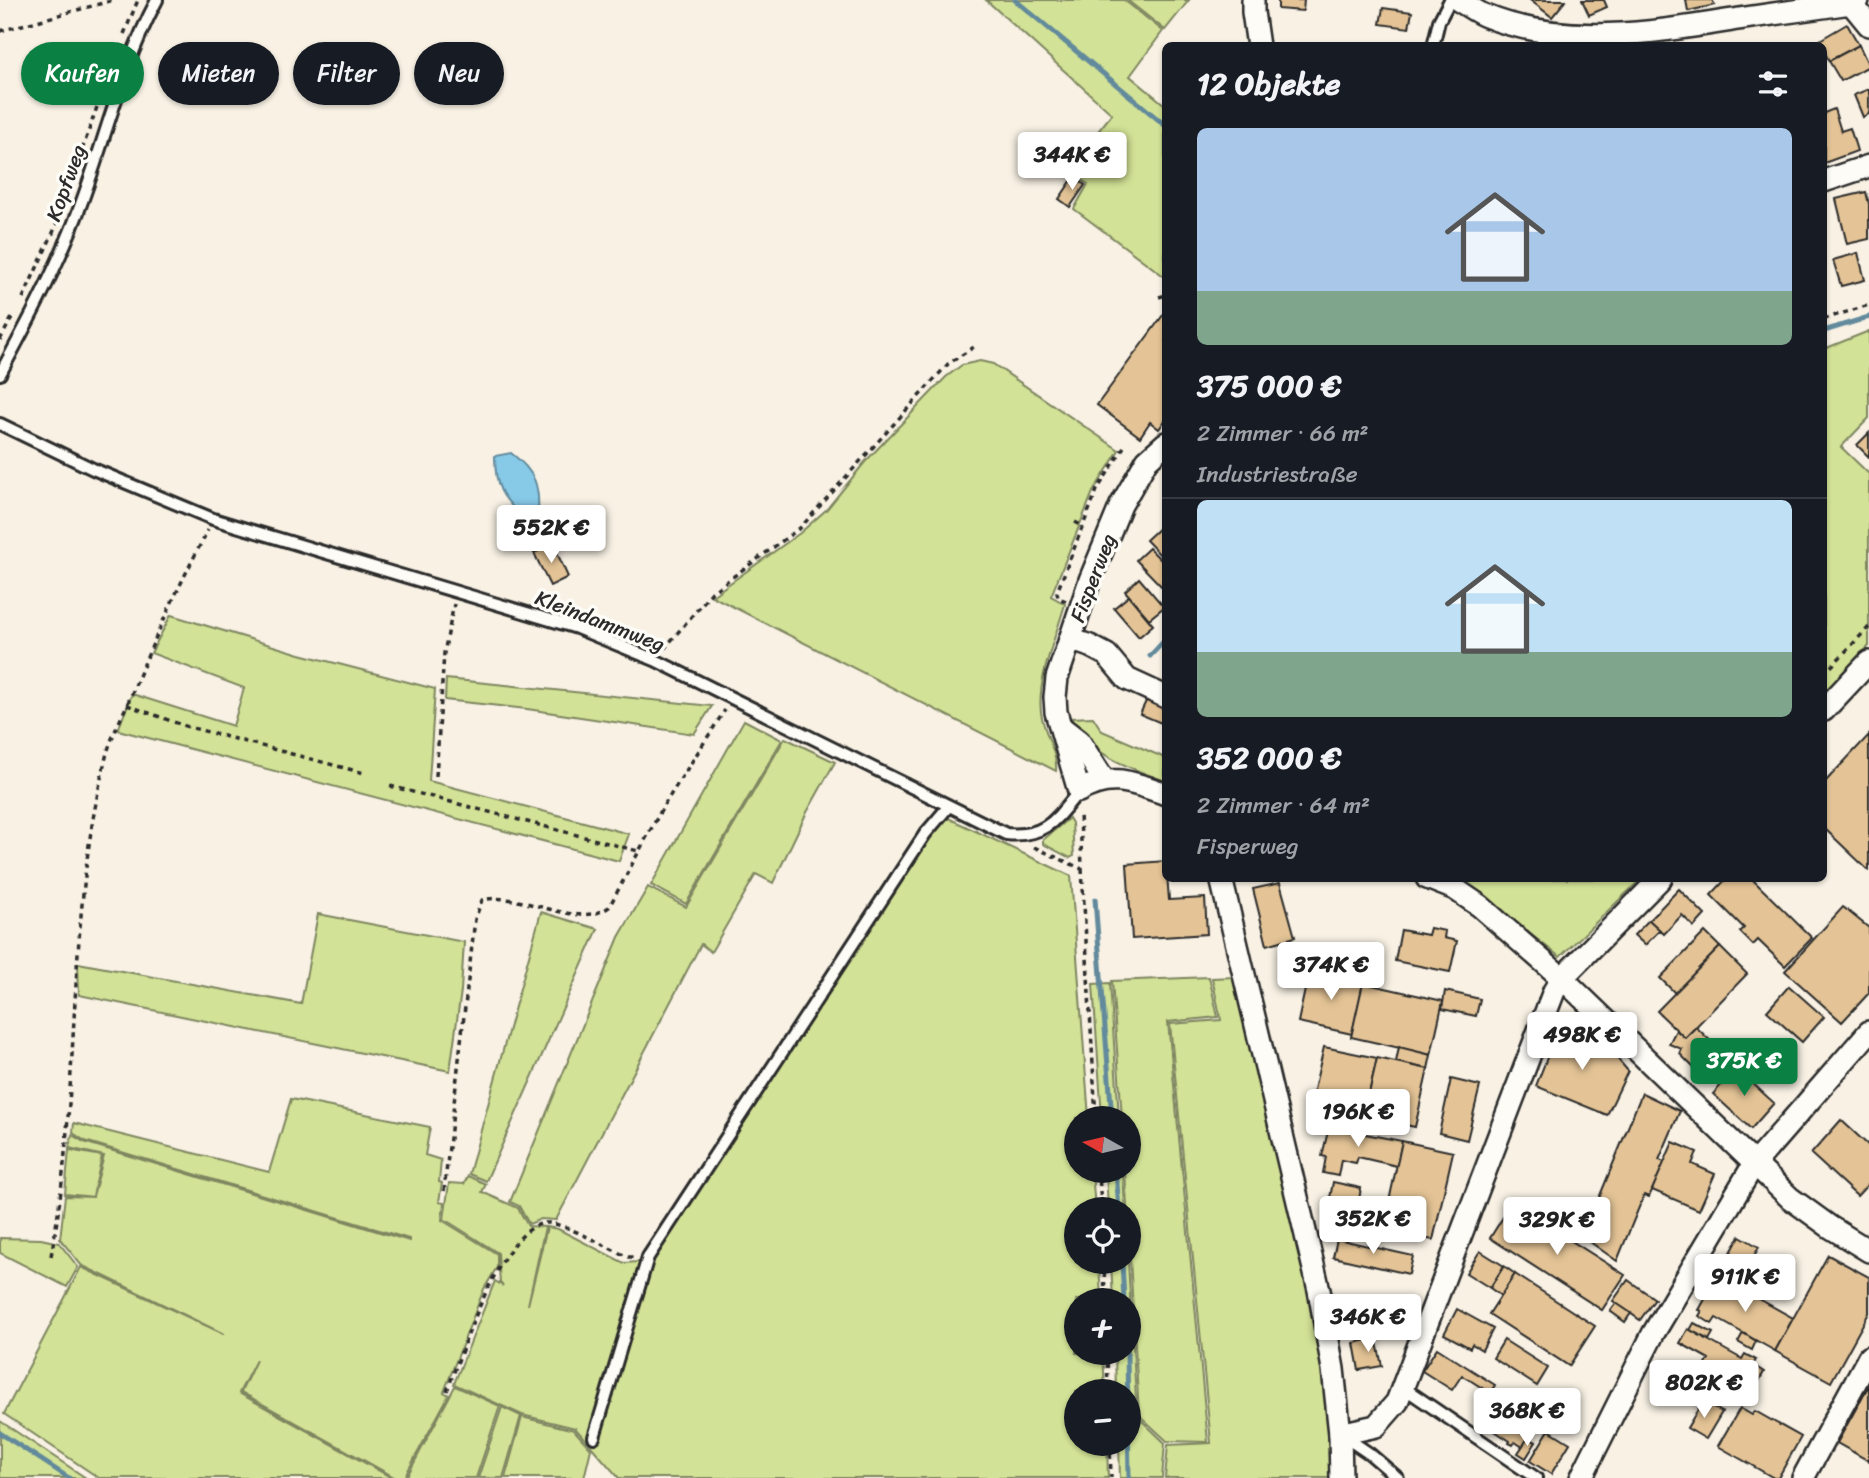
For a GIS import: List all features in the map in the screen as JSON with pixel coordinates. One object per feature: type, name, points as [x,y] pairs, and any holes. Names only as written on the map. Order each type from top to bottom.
[{"type":"street","points":[[1253,0],[1252,12],[1257,42]]},
{"type":"street","points":[[1458,0],[1485,16],[1525,27],[1570,34],[1634,33],[1695,27],[1739,9],[1855,2],[1869,25]]},
{"type":"street","points":[[1827,180],[1869,166]]},
{"type":"street","name":"Fisperweg","points":[[1079,791],[1056,712],[1057,678],[1121,505],[1147,460],[1162,447]]},
{"type":"street","points":[[1070,639],[1107,655],[1127,679],[1162,695]]},
{"type":"street","points":[[1827,707],[1869,662]]},
{"type":"street","points":[[1061,727],[1079,741],[1104,780]]},
{"type":"street","points":[[1079,791],[1104,780],[1130,782],[1162,793]]},
{"type":"street","points":[[1222,882],[1319,1290],[1333,1369],[1340,1434],[1341,1478]]},
{"type":"street","points":[[1436,882],[1480,906],[1562,978],[1790,1198],[1869,1251]]},
{"type":"street","points":[[1340,1434],[1376,1426],[1397,1402],[1404,1388],[1554,991],[1562,978],[1657,882]]},
{"type":"street","points":[[1581,1478],[1653,1334],[1754,1164],[1869,1032]]},
{"type":"street","points":[[1802,1478],[1869,1357]]},
{"type":"lane","name":"Kopfweg","points":[[0,374],[38,302],[73,225],[124,77],[157,0]]},
{"type":"lane","points":[[1434,42],[1439,21],[1450,0]]},
{"type":"lane","name":"Kleindammweg","points":[[0,424],[93,469],[214,519],[577,628],[654,660],[1006,834],[1024,836],[1039,832],[1057,817],[1079,791]]},
{"type":"lane","points":[[594,1437],[648,1257],[925,834],[948,807]]},
{"type":"lane","points":[[1404,1388],[1536,1478]]},
{"type":"lane","points":[[1340,1434],[1370,1454],[1398,1478]]},
{"type":"path","points":[[0,31],[114,0]]},
{"type":"path","points":[[122,42],[138,0]]},
{"type":"path","points":[[0,340],[20,305],[52,233],[98,105]]},
{"type":"path","points":[[1827,318],[1869,305]]},
{"type":"path","points":[[654,660],[712,592],[800,528],[948,364],[977,345]]},
{"type":"path","points":[[1081,608],[1058,598],[1057,592],[1097,490],[1125,445]]},
{"type":"path","points":[[51,1256],[60,1205],[70,1093],[78,942],[88,844],[106,754],[181,582],[214,519]]},
{"type":"path","points":[[1075,522],[1083,526]]},
{"type":"path","points":[[436,776],[444,653],[449,618],[457,592]]},
{"type":"path","points":[[1827,671],[1869,627]]},
{"type":"path","points":[[444,1191],[475,919],[482,900],[496,896],[583,916],[598,915],[609,907],[664,805],[733,699]]},
{"type":"path","points":[[127,705],[185,726],[364,773]]},
{"type":"path","points":[[390,786],[639,852]]},
{"type":"path","points":[[1079,791],[1095,1106]]},
{"type":"path","points":[[1006,834],[1082,869]]},
{"type":"path","points":[[447,1391],[485,1294],[507,1254],[520,1237],[535,1225],[548,1223],[562,1226],[628,1257],[648,1257]]},
{"type":"path","points":[[1110,1456],[1111,1478]]},
{"type":"green space","points":[[986,0],[1124,0],[1163,31],[1130,76],[1162,103],[1162,275],[1074,209],[1088,184],[1066,171],[1112,114]]},
{"type":"green space","points":[[1127,0],[1189,0],[1165,30]]},
{"type":"green space","points":[[1869,331],[1869,418],[1841,447],[1869,474],[1869,646],[1827,692],[1827,348]]},
{"type":"green space","points":[[980,361],[993,364],[1119,450],[1093,492],[1051,596],[1065,604],[1044,672],[1041,699],[1042,720],[1055,756],[1056,771],[712,596],[800,533],[827,509],[865,462],[946,377],[962,365]]},
{"type":"green space","points":[[171,615],[300,654],[435,689],[429,781],[629,834],[619,861],[118,730],[132,694],[233,726],[244,688],[151,653]]},
{"type":"green space","points":[[446,679],[712,706],[694,734],[527,709],[445,700]]},
{"type":"green space","points":[[1093,717],[1102,731],[1162,757],[1162,780],[1124,765],[1099,751],[1088,742],[1071,718]]},
{"type":"green space","points":[[744,720],[782,740],[686,904],[651,885]]},
{"type":"green space","points":[[785,738],[835,762],[773,883],[756,874],[711,952],[701,944],[556,1220],[541,1219],[529,1224],[519,1206],[510,1202],[619,937],[648,887],[686,907]]},
{"type":"green space","points":[[948,818],[1071,876],[1088,1106],[1064,1106],[1064,1183],[1093,1183],[1094,1197],[1064,1197],[1064,1274],[1100,1274],[1100,1288],[1064,1288],[1064,1365],[1104,1365],[1104,1379],[1064,1379],[1064,1456],[1107,1456],[1108,1478],[619,1478],[575,1428],[522,1415],[454,1384],[495,1281],[503,1286],[500,1283],[498,1253],[444,1219],[449,1183],[464,1184],[468,1176],[486,1184],[482,1192],[518,1208],[528,1226],[545,1227],[528,1305],[547,1227],[558,1229],[624,1263],[653,1261],[936,827]]},
{"type":"green space","points":[[1069,818],[1072,823],[1074,856],[1070,858],[1043,844],[1043,840]]},
{"type":"green space","points":[[1463,882],[1638,882],[1560,957]]},
{"type":"green space","points":[[541,912],[598,929],[486,1181],[469,1174]]},
{"type":"green space","points":[[318,914],[464,942],[461,991],[450,1071],[79,995],[78,963],[301,1004]]},
{"type":"green space","points":[[1209,977],[1218,1017],[1168,1022],[1208,1442],[1167,1441],[1141,1417],[1141,1379],[1137,1379],[1136,1365],[1141,1365],[1141,1288],[1132,1288],[1131,1274],[1141,1274],[1141,1197],[1126,1197],[1126,1183],[1141,1183],[1141,1106],[1121,1106],[1112,981]]},
{"type":"green space","points":[[1236,977],[1312,1293],[1328,1396],[1333,1478],[1165,1478],[1168,1445],[1211,1443],[1170,1024],[1221,1020],[1212,978]]},
{"type":"green space","points":[[1110,983],[1118,1106],[1101,1106],[1093,984]]},
{"type":"green space","points":[[291,1099],[430,1127],[425,1155],[441,1160],[439,1202],[444,1203],[442,1220],[497,1254],[497,1267],[484,1289],[444,1392],[449,1395],[404,1478],[396,1478],[241,1392],[256,1360],[239,1393],[392,1478],[99,1478],[4,1414],[81,1267],[224,1334],[81,1265],[60,1239],[65,1196],[94,1197],[65,1194],[69,1150],[102,1156],[93,1196],[104,1156],[69,1148],[72,1135],[84,1142],[409,1241],[85,1141],[73,1133],[74,1123],[269,1172]]},
{"type":"green space","points":[[1107,1183],[1124,1183],[1124,1197],[1107,1197]]},
{"type":"green space","points":[[0,1238],[41,1239],[59,1243],[78,1267],[67,1287],[0,1253]]},
{"type":"green space","points":[[1112,1274],[1129,1274],[1130,1288],[1112,1288]]},
{"type":"green space","points":[[1115,1365],[1134,1365],[1135,1379],[1116,1379]]},
{"type":"green space","points":[[455,1386],[500,1406],[476,1478],[406,1478]]},
{"type":"green space","points":[[502,1407],[521,1416],[503,1478],[478,1478]]},
{"type":"green space","points":[[522,1417],[574,1430],[591,1449],[584,1478],[505,1478]]},
{"type":"green space","points":[[1141,1420],[1165,1443],[1162,1478],[1120,1478],[1119,1456],[1141,1456]]},
{"type":"green space","points":[[0,1421],[86,1478],[0,1478]]},
{"type":"water","points":[[511,453],[535,480],[538,517],[522,517],[509,503],[498,483],[495,456]]},
{"type":"building","points":[[1278,0],[1304,0],[1303,11],[1278,9]]},
{"type":"building","points":[[1530,0],[1566,0],[1552,17]]},
{"type":"building","points":[[1582,0],[1604,0],[1607,7],[1589,15]]},
{"type":"building","points":[[1686,0],[1712,0],[1715,5],[1688,11]]},
{"type":"building","points":[[1383,8],[1412,12],[1409,28],[1380,24]]},
{"type":"building","points":[[1847,24],[1859,45],[1829,61],[1827,42],[1818,41]]},
{"type":"building","points":[[1859,45],[1869,66],[1841,81],[1829,61]]},
{"type":"building","points":[[1869,89],[1869,114],[1863,117],[1854,95]]},
{"type":"building","points":[[1834,109],[1841,131],[1850,128],[1857,151],[1827,162],[1827,112]]},
{"type":"building","points":[[1074,177],[1085,185],[1070,207],[1059,199]]},
{"type":"building","points":[[1866,192],[1869,204],[1869,239],[1847,244],[1836,199]]},
{"type":"building","points":[[1858,253],[1865,280],[1841,286],[1833,260]]},
{"type":"building","points":[[1162,316],[1162,425],[1159,429],[1150,422],[1140,437],[1097,405]]},
{"type":"building","points":[[1869,433],[1869,457],[1857,445]]},
{"type":"building","points":[[1159,528],[1162,531],[1162,557],[1146,540]]},
{"type":"building","points":[[553,544],[568,577],[550,586],[534,553]]},
{"type":"building","points":[[1149,548],[1162,561],[1162,587],[1136,560]]},
{"type":"building","points":[[1139,578],[1162,605],[1162,609],[1149,619],[1125,591]]},
{"type":"building","points":[[1129,596],[1153,625],[1139,637],[1114,608]]},
{"type":"building","points":[[1147,699],[1162,705],[1162,723],[1140,714]]},
{"type":"building","points":[[1869,735],[1869,871],[1827,831],[1827,780]]},
{"type":"building","points":[[1162,861],[1162,882],[1168,882],[1169,900],[1205,898],[1207,934],[1132,939],[1127,864]]},
{"type":"building","points":[[1723,882],[1755,882],[1812,938],[1785,966],[1758,940],[1753,945],[1740,932],[1744,928],[1711,895]]},
{"type":"building","points":[[1280,883],[1295,937],[1267,945],[1253,889]]},
{"type":"building","points":[[1679,889],[1705,915],[1694,927],[1682,915],[1664,934],[1649,920]]},
{"type":"building","points":[[1843,907],[1869,928],[1869,993],[1842,1022],[1785,971]]},
{"type":"building","points":[[1649,920],[1660,930],[1645,945],[1634,935]]},
{"type":"building","points":[[1430,928],[1445,931],[1444,938],[1457,941],[1450,972],[1395,961],[1401,930],[1428,935]]},
{"type":"building","points":[[1705,932],[1720,947],[1675,993],[1660,978]]},
{"type":"building","points":[[1720,947],[1747,974],[1685,1038],[1657,1011]]},
{"type":"building","points":[[1309,971],[1351,980],[1353,973],[1365,975],[1352,1034],[1298,1022]]},
{"type":"building","points":[[1363,983],[1443,1001],[1431,1055],[1351,1037]]},
{"type":"building","points":[[1789,986],[1824,1017],[1802,1042],[1767,1011]]},
{"type":"building","points":[[1445,991],[1480,999],[1476,1016],[1442,1009]]},
{"type":"building","points":[[1559,1027],[1597,1043],[1595,1048],[1616,1057],[1628,1071],[1607,1115],[1536,1086]]},
{"type":"building","points":[[1696,1027],[1720,1050],[1698,1072],[1680,1054],[1682,1049],[1669,1044],[1676,1030],[1685,1038]]},
{"type":"building","points":[[1324,1047],[1377,1058],[1364,1116],[1331,1109],[1330,1116],[1309,1111]]},
{"type":"building","points":[[1399,1047],[1431,1055],[1428,1069],[1396,1062]]},
{"type":"building","points":[[1377,1058],[1428,1069],[1415,1127],[1364,1116]]},
{"type":"building","points":[[1736,1068],[1774,1103],[1751,1129],[1713,1094]]},
{"type":"building","points":[[1451,1079],[1480,1086],[1467,1140],[1439,1133]]},
{"type":"building","points":[[1642,1093],[1680,1111],[1659,1160],[1665,1162],[1649,1197],[1644,1195],[1617,1261],[1583,1237]]},
{"type":"building","points":[[1841,1120],[1869,1146],[1869,1183],[1857,1196],[1811,1154]]},
{"type":"building","points":[[1329,1127],[1402,1141],[1397,1166],[1358,1157],[1356,1163],[1341,1160],[1338,1176],[1323,1173],[1326,1157],[1322,1156]]},
{"type":"building","points":[[1402,1141],[1453,1152],[1433,1240],[1383,1229]]},
{"type":"building","points":[[1673,1142],[1697,1152],[1692,1164],[1715,1174],[1699,1210],[1652,1190]]},
{"type":"building","points":[[1333,1182],[1361,1188],[1359,1200],[1373,1203],[1369,1223],[1327,1214]]},
{"type":"building","points":[[1512,1203],[1625,1275],[1602,1310],[1490,1238]]},
{"type":"building","points":[[1740,1236],[1759,1247],[1737,1286],[1718,1276]]},
{"type":"building","points":[[1337,1239],[1413,1256],[1409,1274],[1333,1257]]},
{"type":"building","points":[[1480,1251],[1504,1266],[1490,1288],[1466,1273]]},
{"type":"building","points":[[1828,1255],[1869,1277],[1869,1313],[1831,1382],[1775,1351]]},
{"type":"building","points":[[1504,1266],[1515,1274],[1501,1296],[1490,1288]]},
{"type":"building","points":[[1515,1274],[1595,1326],[1569,1366],[1489,1314]]},
{"type":"building","points":[[1718,1276],[1793,1318],[1775,1351],[1716,1318],[1712,1324],[1699,1316],[1702,1311],[1699,1310]]},
{"type":"building","points":[[1628,1280],[1655,1299],[1640,1320],[1613,1301]]},
{"type":"building","points":[[1616,1303],[1631,1313],[1625,1322],[1610,1311]]},
{"type":"building","points":[[1369,1308],[1370,1314],[1365,1315],[1367,1325],[1350,1328],[1346,1313]]},
{"type":"building","points":[[1457,1309],[1493,1329],[1482,1350],[1472,1344],[1470,1348],[1444,1334]]},
{"type":"building","points":[[1694,1323],[1713,1333],[1709,1340],[1690,1330]]},
{"type":"building","points":[[1688,1329],[1742,1359],[1745,1354],[1756,1360],[1753,1365],[1764,1372],[1756,1386],[1727,1370],[1720,1382],[1702,1372],[1709,1359],[1680,1343]]},
{"type":"building","points":[[1743,1333],[1756,1341],[1752,1350],[1738,1342]]},
{"type":"building","points":[[1376,1338],[1382,1366],[1359,1370],[1354,1343]]},
{"type":"building","points":[[1504,1340],[1548,1368],[1537,1386],[1493,1358]]},
{"type":"building","points":[[1437,1348],[1495,1385],[1490,1393],[1462,1375],[1452,1390],[1422,1371]]},
{"type":"building","points":[[1707,1375],[1720,1382],[1716,1390],[1703,1383]]},
{"type":"building","points":[[1869,1385],[1869,1461],[1837,1443]]},
{"type":"building","points":[[1503,1400],[1527,1415],[1519,1428],[1530,1435],[1523,1447],[1515,1442],[1513,1445],[1509,1443],[1510,1441],[1484,1424],[1487,1418],[1490,1420]]},
{"type":"building","points":[[1703,1401],[1722,1412],[1706,1439],[1687,1428]]},
{"type":"building","points":[[1740,1408],[1752,1415],[1755,1411],[1801,1437],[1778,1478],[1718,1446]]},
{"type":"building","points":[[1549,1430],[1570,1443],[1551,1474],[1530,1461]]},
{"type":"building","points":[[1528,1438],[1536,1442],[1526,1458],[1518,1453]]},
{"type":"waterway","points":[[1015,0],[1162,123]]},
{"type":"waterway","points":[[1827,330],[1869,317]]},
{"type":"waterway","points":[[1150,656],[1162,643]]},
{"type":"waterway","points":[[1095,899],[1111,1106]]},
{"type":"waterway","points":[[1117,1183],[1118,1197]]},
{"type":"waterway","points":[[1123,1274],[1123,1288]]},
{"type":"waterway","points":[[1127,1365],[1129,1478]]},
{"type":"waterway","points":[[0,1433],[69,1478]]}]
